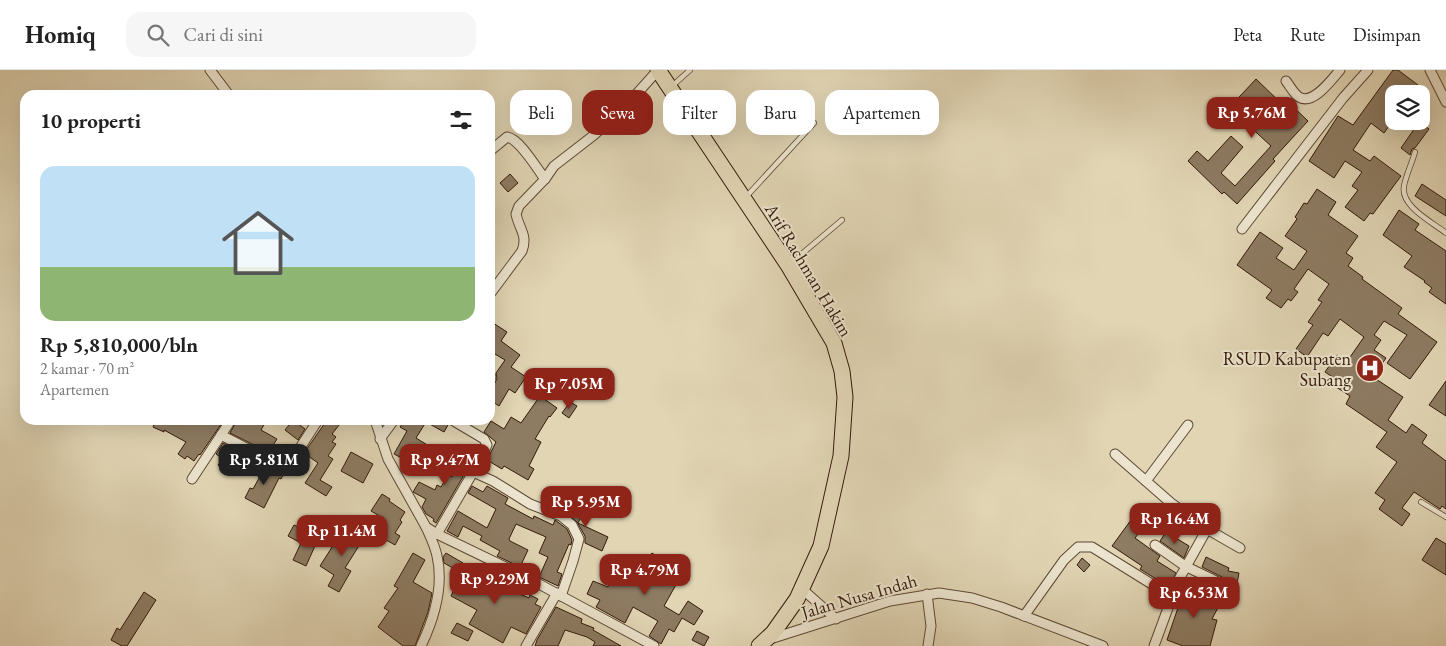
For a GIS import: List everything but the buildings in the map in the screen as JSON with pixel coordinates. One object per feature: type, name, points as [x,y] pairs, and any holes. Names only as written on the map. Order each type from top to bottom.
[{"type":"main road","name":"Arif Rachman Hakim","points":[[658,70],[788,265],[834,343],[842,371],[845,397],[841,456],[821,546],[787,615],[762,643]]},
{"type":"street","points":[[210,70],[226,90]]},
{"type":"street","points":[[495,287],[522,251],[525,244],[524,236],[516,217],[516,211],[545,180],[554,166],[594,135],[624,108],[658,70]]},
{"type":"street","points":[[1286,81],[1300,98],[1308,99],[1315,97],[1340,70]]},
{"type":"street","points":[[1242,229],[1343,98],[1368,70]]},
{"type":"street","points":[[1430,70],[1446,102]]},
{"type":"street","points":[[495,147],[507,137],[512,138],[520,144],[545,180]]},
{"type":"street","points":[[192,479],[228,425]]},
{"type":"street","points":[[221,435],[275,464],[287,468],[315,425]]},
{"type":"street","points":[[376,425],[388,458],[426,527],[434,535],[559,594],[654,646]]},
{"type":"street","points":[[380,439],[390,425]]},
{"type":"street","points":[[432,646],[422,644],[432,623],[437,602],[439,573],[434,535],[486,448],[486,441],[460,425]]},
{"type":"street","points":[[1146,481],[1188,425]]},
{"type":"street","points":[[1116,454],[1171,502],[1207,529],[1240,548]]},
{"type":"street","points":[[473,472],[493,481],[530,504],[561,516],[572,526],[579,538],[573,561],[559,594],[526,646]]},
{"type":"street","points":[[1154,646],[1171,596],[1185,566],[1207,529]]},
{"type":"street","points":[[1155,545],[1185,566],[1220,583]]},
{"type":"street","points":[[1024,616],[1064,560],[1078,547],[1092,548],[1171,596]]},
{"type":"street","points":[[801,588],[836,619]]},
{"type":"street","name":"Jalan Nusa Indah","points":[[762,643],[890,601],[939,593],[972,598],[1024,616],[1084,642],[1103,646]]},
{"type":"street","points":[[927,594],[932,626],[928,646]]},
{"type":"lane","points":[[670,88],[690,70]]},
{"type":"lane","points":[[744,199],[803,135]]},
{"type":"lane","points":[[1415,152],[1403,187],[1404,195],[1408,205],[1446,233]]},
{"type":"lane","points":[[788,265],[842,220]]},
{"type":"lane","points":[[1421,502],[1446,517]]},
{"type":"place","name":"RSUD Kabupaten Subang","points":[[1370,368]]}]
